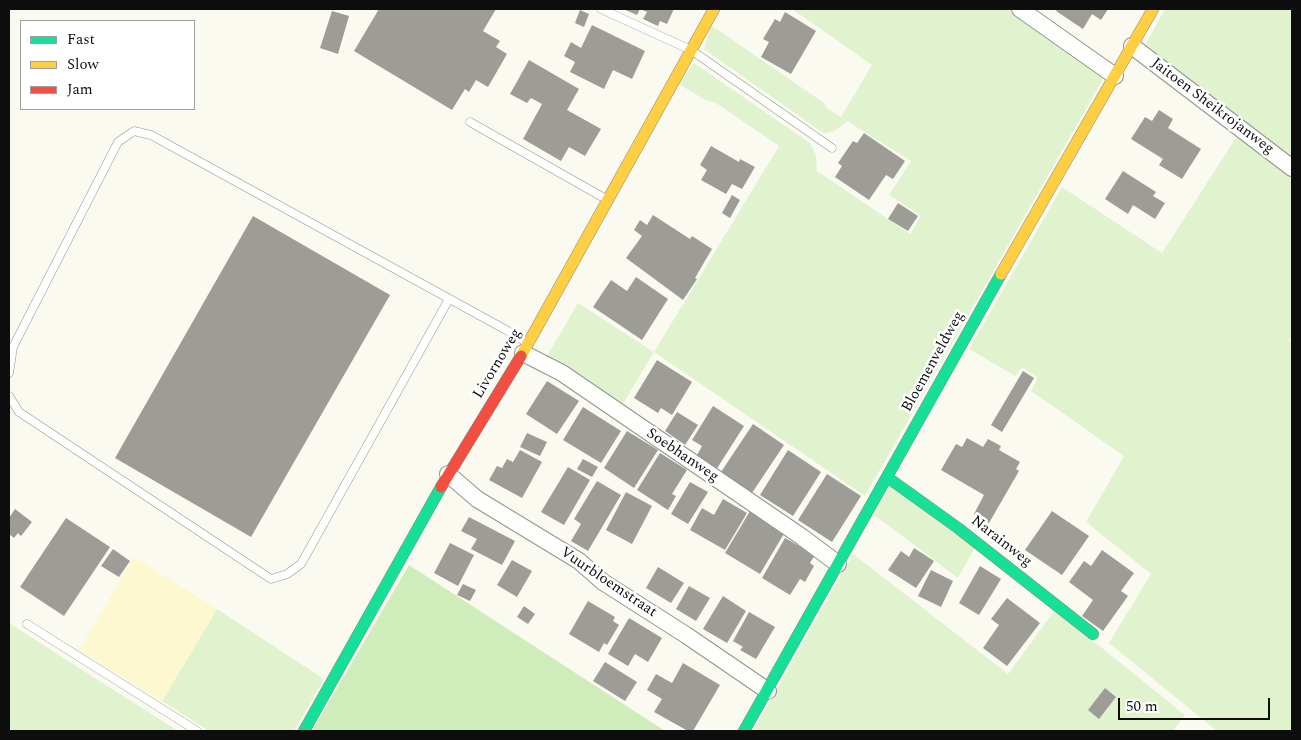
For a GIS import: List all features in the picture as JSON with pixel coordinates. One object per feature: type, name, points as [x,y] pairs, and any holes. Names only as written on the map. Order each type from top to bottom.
[{"type":"street","name":"Livornoweg","points":[[304,731],[448,474],[525,348],[714,9]]},
{"type":"street","points":[[1020,9],[1115,76]]},
{"type":"street","name":"Bloemenveldweg","points":[[744,731],[980,310],[1153,9]]},
{"type":"street","name":"Jaitoen Sheikrojanweg","points":[[1132,46],[1292,168]]},
{"type":"street","name":"Soebhanweg","points":[[525,348],[802,537],[838,564]]},
{"type":"street","name":"Vuurbloemstraat","points":[[448,474],[477,499],[579,561],[604,582],[768,691]]},
{"type":"street","name":"Narainweg","points":[[888,476],[958,528],[1093,634]]},
{"type":"lane","points":[[600,9],[691,50],[832,148]]},
{"type":"lane","points":[[470,122],[608,200]]},
{"type":"lane","points":[[9,373],[13,347],[118,142],[134,131],[151,135],[449,299],[525,348]]},
{"type":"lane","points":[[9,396],[19,412],[271,580],[287,574],[301,564],[449,299]]},
{"type":"lane","points":[[27,624],[197,731]]},
{"type":"green space","points":[[792,9],[1011,9],[1095,69],[1103,79],[865,496],[654,352],[779,146],[716,103],[705,100],[679,84],[694,63],[810,143],[816,155],[817,171],[910,234],[921,216],[889,195],[911,161],[847,121],[836,130],[823,133],[704,49],[711,25],[824,103],[827,108],[841,117],[872,65]]},
{"type":"green space","points":[[1165,9],[1292,9],[1292,164],[1148,48],[1146,43]]},
{"type":"green space","points":[[1239,133],[1292,175],[1292,336],[1289,340],[1292,343],[1292,731],[1217,731],[1109,643],[1151,574],[1086,522],[1124,456],[1031,391],[1038,378],[1022,367],[1015,376],[969,349],[1062,187],[1162,253]]},
{"type":"green space","points":[[578,303],[654,352],[621,407],[547,356]]},
{"type":"green space","points":[[891,484],[976,546],[958,578],[873,514]]},
{"type":"green space","points":[[853,554],[1008,674],[1055,610],[1185,715],[1173,731],[753,731]]},
{"type":"green space","points":[[409,565],[665,731],[312,731]]},
{"type":"green space","points":[[217,609],[324,679],[294,731],[209,731],[162,701]]},
{"type":"green space","points":[[9,623],[178,731],[9,731]]},
{"type":"sand","points":[[134,557],[217,609],[162,701],[79,650]]},
{"type":"building","points":[[379,9],[496,9],[483,31],[500,41],[496,47],[507,54],[488,87],[476,80],[469,92],[465,89],[452,110],[354,51]]},
{"type":"building","points":[[623,9],[640,9],[637,15]]},
{"type":"building","points":[[640,9],[674,9],[667,24],[660,21],[658,26],[643,19],[647,12]]},
{"type":"building","points":[[1058,9],[1108,9],[1101,20],[1092,14],[1083,29],[1056,11]]},
{"type":"building","points":[[580,10],[589,14],[584,27],[575,23]]},
{"type":"building","points":[[332,11],[349,16],[338,54],[320,48]]},
{"type":"building","points":[[785,12],[816,31],[791,74],[761,57],[769,42],[763,39],[775,19],[780,22]]},
{"type":"building","points":[[592,25],[645,51],[632,79],[613,70],[604,89],[570,72],[575,62],[564,56],[571,42],[581,48]]},
{"type":"building","points":[[529,60],[579,89],[567,110],[601,129],[585,156],[569,147],[561,161],[523,139],[542,104],[531,98],[527,103],[510,94]]},
{"type":"building","points":[[1159,110],[1173,119],[1168,128],[1201,149],[1182,179],[1159,165],[1163,159],[1131,139],[1145,117],[1152,121]]},
{"type":"building","points":[[864,133],[905,161],[893,179],[886,175],[869,200],[835,177],[842,166],[838,163],[853,141],[857,143]]},
{"type":"building","points":[[711,146],[739,162],[740,159],[755,167],[742,189],[732,184],[726,194],[701,180],[707,170],[700,165]]},
{"type":"building","points":[[1123,171],[1156,192],[1153,196],[1165,203],[1155,219],[1133,205],[1128,214],[1105,199]]},
{"type":"building","points":[[732,195],[740,200],[730,218],[722,213]]},
{"type":"building","points":[[898,203],[918,216],[908,231],[888,219]]},
{"type":"building","points":[[653,215],[690,239],[692,236],[712,249],[695,278],[697,279],[683,300],[626,258],[642,236],[634,230],[640,220],[647,225]]},
{"type":"building","points":[[253,216],[390,295],[251,537],[115,458]]},
{"type":"building","points":[[636,277],[668,299],[642,340],[593,307],[611,280],[627,291]]},
{"type":"building","points":[[657,360],[692,382],[672,415],[661,408],[658,413],[634,398]]},
{"type":"building","points":[[1023,371],[1034,378],[1002,432],[991,425]]},
{"type":"building","points":[[547,381],[579,401],[557,434],[526,414]]},
{"type":"building","points":[[713,406],[744,426],[716,470],[696,457],[702,446],[692,440]]},
{"type":"building","points":[[583,407],[621,431],[601,463],[563,440]]},
{"type":"building","points":[[677,412],[698,425],[685,445],[665,431]]},
{"type":"building","points":[[753,424],[784,445],[752,493],[721,472]]},
{"type":"building","points":[[627,431],[658,450],[634,488],[604,468]]},
{"type":"building","points":[[527,433],[547,442],[540,456],[520,447]]},
{"type":"building","points":[[967,438],[983,447],[988,439],[1001,446],[999,450],[1020,462],[1016,469],[1019,471],[989,523],[974,514],[984,495],[941,470],[956,444],[962,447]]},
{"type":"building","points":[[520,450],[542,462],[522,498],[489,480],[497,466],[502,468],[507,459],[513,462]]},
{"type":"building","points":[[788,450],[821,472],[793,516],[760,495]]},
{"type":"building","points":[[660,453],[687,470],[672,494],[676,496],[668,510],[637,490]]},
{"type":"building","points":[[583,459],[598,467],[592,477],[577,469]]},
{"type":"building","points":[[568,467],[590,480],[564,525],[541,512]]},
{"type":"building","points":[[827,474],[861,496],[832,542],[798,520]]},
{"type":"building","points":[[597,481],[621,495],[588,551],[571,541],[581,524],[574,519]]},
{"type":"building","points":[[690,482],[708,492],[688,524],[671,514]]},
{"type":"building","points":[[626,492],[652,506],[632,544],[606,530]]},
{"type":"building","points":[[723,499],[747,513],[725,550],[690,530],[702,508],[714,515]]},
{"type":"building","points":[[15,509],[32,522],[21,536],[18,533],[14,538],[9,534],[9,518]]},
{"type":"building","points":[[750,511],[785,532],[760,574],[725,553]]},
{"type":"building","points":[[1052,511],[1089,536],[1062,575],[1025,550]]},
{"type":"building","points":[[469,517],[515,541],[502,565],[471,549],[477,539],[461,531]]},
{"type":"building","points":[[66,518],[110,547],[64,616],[20,587]]},
{"type":"building","points":[[785,538],[815,555],[810,563],[814,566],[805,582],[800,579],[790,595],[762,578]]},
{"type":"building","points":[[450,543],[474,555],[458,586],[434,573]]},
{"type":"building","points":[[914,548],[934,561],[916,588],[888,570],[901,551],[909,557]]},
{"type":"building","points":[[113,549],[130,561],[119,577],[101,566]]},
{"type":"building","points":[[1102,550],[1134,573],[1121,591],[1128,596],[1103,631],[1082,616],[1093,600],[1069,582],[1084,561],[1091,566]]},
{"type":"building","points":[[512,560],[532,571],[517,597],[497,585]]},
{"type":"building","points":[[980,566],[1001,579],[979,615],[959,603]]},
{"type":"building","points":[[658,567],[684,583],[671,603],[646,588]]},
{"type":"building","points":[[931,570],[953,581],[941,607],[918,596]]},
{"type":"building","points":[[463,584],[476,590],[470,601],[457,595]]},
{"type":"building","points":[[689,586],[710,598],[696,621],[676,609]]},
{"type":"building","points":[[723,596],[746,611],[727,643],[703,629]]},
{"type":"building","points":[[1007,598],[1040,623],[1007,666],[983,648],[999,625],[991,619]]},
{"type":"building","points":[[588,601],[615,617],[613,621],[619,625],[607,645],[604,643],[599,652],[569,634]]},
{"type":"building","points":[[524,606],[535,614],[528,624],[517,617]]},
{"type":"building","points":[[749,612],[775,627],[756,659],[740,650],[743,647],[733,641]]},
{"type":"building","points":[[629,618],[662,638],[648,662],[635,654],[628,666],[608,654]]},
{"type":"building","points":[[605,662],[637,682],[625,701],[593,681]]},
{"type":"building","points":[[683,663],[720,685],[693,731],[688,731],[654,712],[662,699],[647,690],[656,674],[672,683]]},
{"type":"building","points":[[1105,688],[1116,697],[1099,719],[1088,710]]},
{"type":"traffic: fast","points":[[744,731],[1001,274]]},
{"type":"traffic: fast","points":[[887,477],[958,528],[1093,634]]},
{"type":"traffic: fast","points":[[304,731],[441,487]]},
{"type":"traffic: slow","points":[[521,356],[714,9]]},
{"type":"traffic: slow","points":[[1001,274],[1153,9]]},
{"type":"traffic: jam","points":[[441,487],[521,356]]}]
